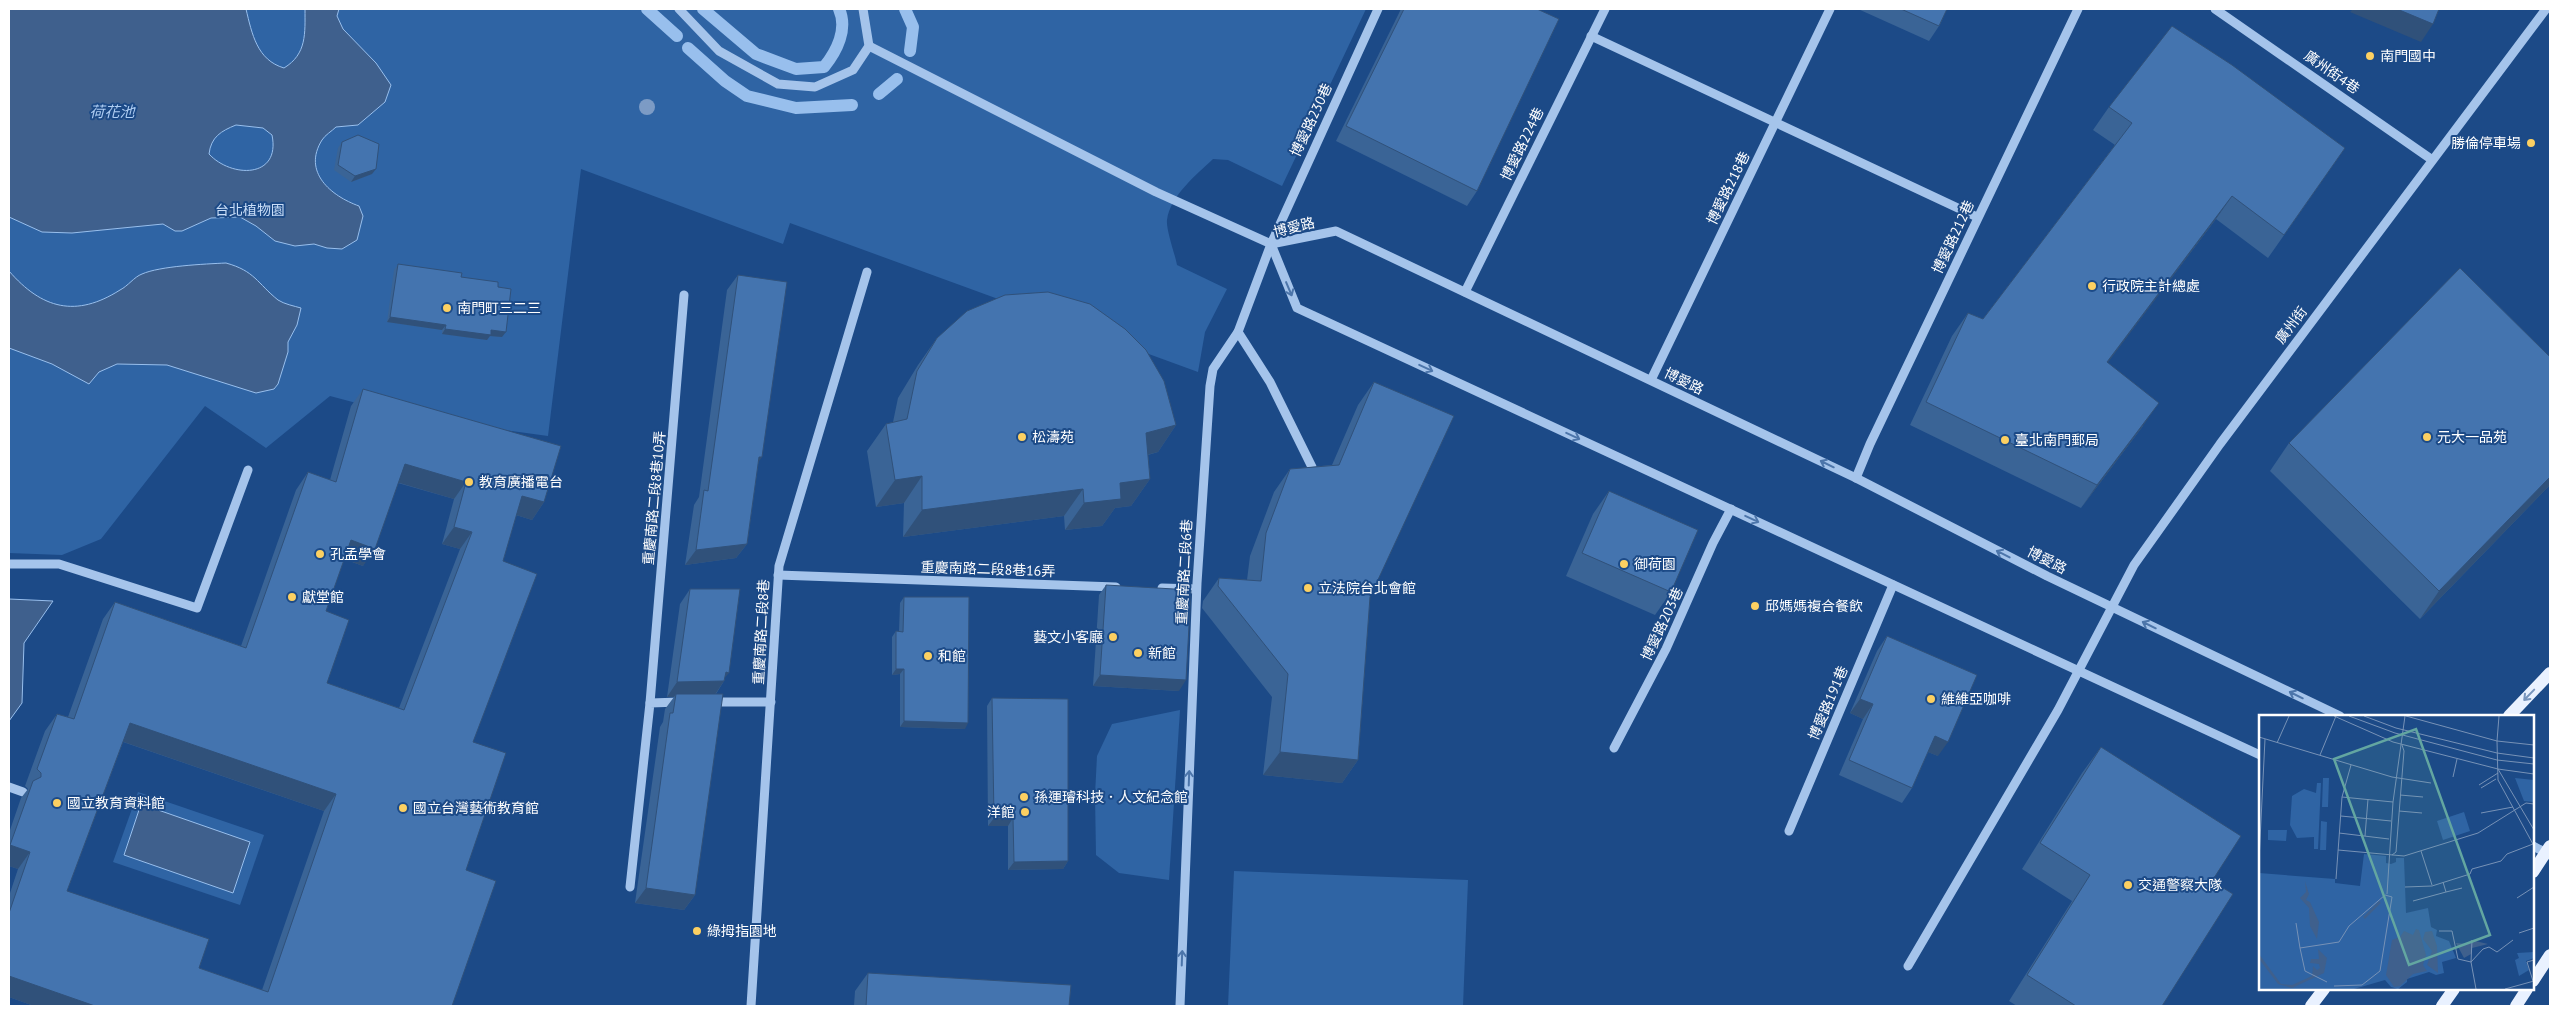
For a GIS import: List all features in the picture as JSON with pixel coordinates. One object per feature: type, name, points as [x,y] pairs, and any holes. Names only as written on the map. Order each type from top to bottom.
[{"type":"main road","points":[[2510,715],[2550,673]]},
{"type":"main road","points":[[2534,871],[2549,851]]},
{"type":"main road","points":[[2534,979],[2550,954]]},
{"type":"main road","points":[[2311,1006],[2323,990]]},
{"type":"main road","points":[[2442,1006],[2453,990]]},
{"type":"main road","points":[[2516,1006],[2526,990]]},
{"type":"street","points":[[679,9],[719,50],[778,84],[815,87],[853,70],[869,46],[865,13],[862,9]]},
{"type":"street","name":"博愛路230巷","points":[[1271,244],[1378,9]]},
{"type":"street","name":"博愛路224巷","points":[[1465,292],[1605,9]]},
{"type":"street","name":"博愛路218巷","points":[[1651,380],[1830,9]]},
{"type":"street","name":"博愛路212巷","points":[[1856,478],[1977,217],[2078,9]]},
{"type":"street","name":"廣州街4巷","points":[[2215,9],[2431,159]]},
{"type":"street","name":"廣州街","points":[[1908,966],[2058,710],[2134,565],[2220,444],[2431,159],[2546,9]]},
{"type":"street","points":[[1591,36],[1977,217]]},
{"type":"street","points":[[869,46],[1156,192],[1271,244]]},
{"type":"street","name":"博愛路","points":[[2259,755],[1297,308],[1271,244],[1336,231],[1856,478],[2112,607],[2338,715]]},
{"type":"street","name":"重慶南路二段6巷","points":[[1180,1006],[1196,589],[1210,386],[1213,369],[1238,332],[1271,244]]},
{"type":"street","name":"重慶南路二段8巷","points":[[751,1006],[778,575],[867,272]]},
{"type":"street","name":"重慶南路二段8巷10弄","points":[[630,887],[650,703],[684,295]]},
{"type":"street","points":[[1238,332],[1270,382],[1312,467]]},
{"type":"street","points":[[9,564],[59,564],[197,608],[248,470]]},
{"type":"street","name":"博愛路203巷","points":[[1614,748],[1666,649],[1713,543],[1731,509]]},
{"type":"street","name":"重慶南路二段8巷16弄","points":[[778,575],[1127,587]]},
{"type":"street","name":"博愛路191巷","points":[[1789,831],[1893,585]]},
{"type":"street","points":[[1156,588],[1196,589]]},
{"type":"street","points":[[650,703],[771,702]]},
{"type":"street","points":[[2534,846],[2549,851]]},
{"type":"green space","name":"台北植物園","points":[[9,9],[1366,9],[1282,186],[1228,160],[1213,159],[1185,186],[1173,202],[1167,224],[1177,265],[1227,289],[1205,332],[1198,372],[790,223],[783,244],[581,169],[548,436],[409,417],[330,396],[266,448],[205,406],[101,539],[62,555],[9,553]]},
{"type":"green space","points":[[1180,710],[1169,880],[1119,873],[1096,855],[1095,795],[1097,756],[1112,724]]},
{"type":"green space","points":[[138,792],[264,835],[240,905],[113,862]]},
{"type":"green space","points":[[1234,871],[1468,880],[1463,1006],[1228,1006]]},
{"type":"water","name":"荷花池","points":[[9,9],[246,9],[257,45],[268,59],[284,68],[292,62],[301,50],[304,35],[305,9],[339,9],[337,16],[343,29],[376,63],[391,85],[385,102],[358,125],[336,127],[323,138],[317,152],[315,162],[322,181],[339,196],[359,206],[363,216],[357,240],[342,249],[327,248],[314,244],[295,246],[275,241],[256,226],[240,217],[211,218],[182,231],[175,231],[163,224],[72,233],[42,232],[9,217]],"holes":[[[236,125],[263,128],[272,135],[273,149],[269,160],[262,167],[252,170],[241,170],[218,162],[209,154],[214,139],[221,132],[231,127]]]},
{"type":"water","points":[[226,263],[250,274],[278,300],[301,308],[297,325],[288,342],[288,352],[278,384],[274,389],[256,393],[167,365],[117,364],[99,372],[89,384],[52,364],[9,348],[9,271],[21,284],[47,301],[60,305],[74,306],[104,299],[123,288],[139,275],[150,271],[183,266]]},
{"type":"water","points":[[9,599],[53,601],[24,643],[22,703],[9,721]]},
{"type":"water","points":[[141,804],[250,842],[233,893],[124,855]]},
{"type":"building","points":[[1404,9],[1537,9],[1559,19],[1477,191],[1346,126]]},
{"type":"building","points":[[1901,9],[1947,9],[1939,26]]},
{"type":"building","points":[[2397,9],[2439,9],[2433,24]]},
{"type":"building","points":[[2172,26],[2232,65],[2345,148],[2284,235],[2232,196],[2107,362],[2159,403],[2097,485],[1926,402],[1968,313],[1983,319],[2132,123],[2109,107]]},
{"type":"building","points":[[358,135],[379,144],[376,169],[355,176],[338,165],[342,142]]},
{"type":"building","name":"南門町三二三","points":[[398,264],[462,273],[461,277],[498,282],[498,287],[511,289],[506,332],[491,330],[491,335],[445,329],[446,325],[390,317]]},
{"type":"building","name":"元大一品苑","points":[[2460,268],[2550,357],[2550,477],[2439,591],[2289,443]]},
{"type":"building","points":[[738,275],[787,282],[762,457],[759,457],[747,544],[696,550],[704,490],[708,491]]},
{"type":"building","name":"松濤苑","points":[[1048,292],[1090,304],[1125,329],[1146,350],[1164,381],[1176,425],[1146,433],[1150,479],[1120,483],[1121,499],[1084,503],[1083,489],[922,510],[922,476],[895,480],[886,424],[907,419],[917,371],[937,338],[967,311],[1005,295]]},
{"type":"building","name":"立法院台北會館","points":[[1374,382],[1454,416],[1370,597],[1358,760],[1280,752],[1288,674],[1218,586],[1219,578],[1261,581],[1266,533],[1290,469],[1339,465]]},
{"type":"building","points":[[363,389],[561,446],[544,502],[522,496],[503,561],[537,574],[473,742],[506,753],[466,870],[496,881],[452,1006],[95,1006],[9,976],[9,913],[30,852],[10,845],[33,781],[41,777],[41,773],[37,769],[57,714],[74,719],[115,602],[246,648],[308,472],[336,482]],"holes":[[[405,464],[466,482],[454,527],[472,532],[404,710],[327,683],[349,620],[326,611],[351,540],[375,549]],[[130,723],[336,794],[268,992],[199,968],[209,939],[67,891]]]},
{"type":"building","points":[[1609,491],[1698,530],[1671,592],[1582,553]]},
{"type":"building","name":"新館","points":[[1106,585],[1191,590],[1186,680],[1100,675]]},
{"type":"building","points":[[690,589],[740,589],[729,673],[726,672],[724,681],[677,682]]},
{"type":"building","name":"和館","points":[[904,597],[969,597],[968,723],[904,721],[904,669],[896,669],[896,631],[903,632]]},
{"type":"building","points":[[1887,636],[1977,675],[1948,742],[1935,736],[1912,788],[1849,760],[1873,704],[1860,699]]},
{"type":"building","points":[[676,694],[723,694],[695,895],[646,888],[670,713],[673,713]]},
{"type":"building","name":"洋館","points":[[992,698],[1068,699],[1068,861],[1014,862],[1013,818],[994,818]]},
{"type":"building","name":"交通警察大隊","points":[[2101,747],[2241,836],[2212,881],[2233,894],[2162,1006],[2076,1006],[2027,975],[2090,875],[2040,843]]},
{"type":"building","points":[[868,973],[1071,985],[1069,1006],[866,1006]]},
{"type":"waterway","points":[[647,9],[677,36]]},
{"type":"waterway","points":[[703,9],[756,54],[796,69],[824,67],[829,61],[837,47],[842,32],[839,9]]},
{"type":"waterway","points":[[905,9],[913,27],[910,51]]},
{"type":"waterway","points":[[688,48],[725,81],[747,96],[796,108],[852,105]]},
{"type":"waterway","points":[[879,94],[897,79]]},
{"type":"place","name":"南門國中","points":[[2370,56]]},
{"type":"place","name":"勝倫停車場","points":[[2531,143]]},
{"type":"place","name":"行政院主計總處","points":[[2092,286]]},
{"type":"place","name":"南門町三二三","points":[[447,308]]},
{"type":"place","name":"松濤苑","points":[[1022,437]]},
{"type":"place","name":"元大一品苑","points":[[2427,437]]},
{"type":"place","name":"臺北南門郵局","points":[[2005,440]]},
{"type":"place","name":"教育廣播電台","points":[[469,482]]},
{"type":"place","name":"孔孟學會","points":[[320,554]]},
{"type":"place","name":"御荷園","points":[[1624,564]]},
{"type":"place","name":"立法院台北會館","points":[[1308,588]]},
{"type":"place","name":"獻堂館","points":[[292,597]]},
{"type":"place","name":"邱媽媽複合餐飲","points":[[1755,606]]},
{"type":"place","name":"藝文小客廳","points":[[1113,637]]},
{"type":"place","name":"新館","points":[[1138,653]]},
{"type":"place","name":"和館","points":[[928,656]]},
{"type":"place","name":"維維亞咖啡","points":[[1931,699]]},
{"type":"place","name":"孫運璿科技．人文紀念館","points":[[1024,797]]},
{"type":"place","name":"國立教育資料館","points":[[57,803]]},
{"type":"place","name":"國立台灣藝術教育館","points":[[403,808]]},
{"type":"place","name":"洋館","points":[[1025,812]]},
{"type":"place","name":"交通警察大隊","points":[[2128,885]]},
{"type":"place","name":"綠拇指園地","points":[[697,931]]}]
